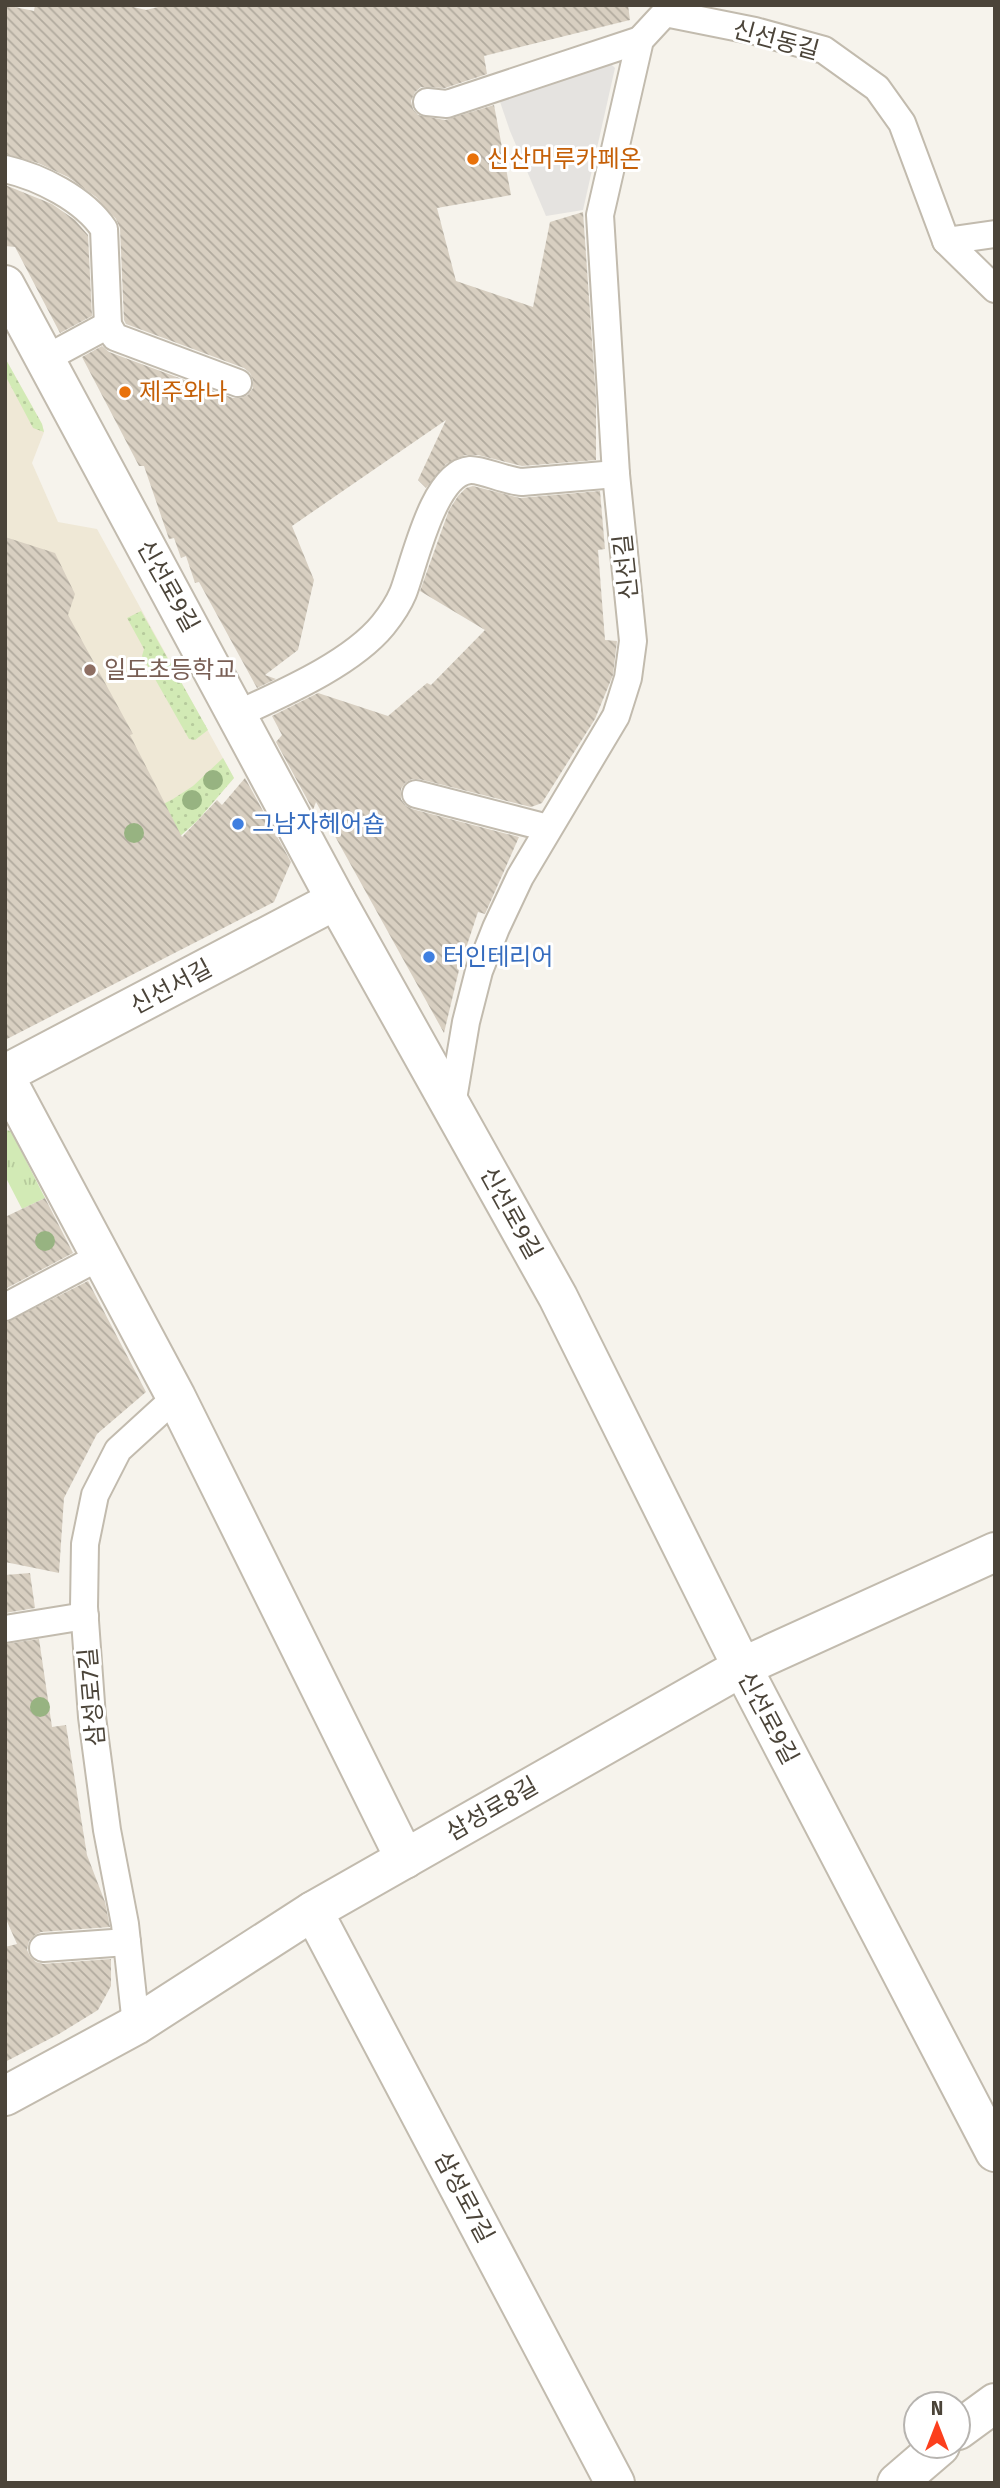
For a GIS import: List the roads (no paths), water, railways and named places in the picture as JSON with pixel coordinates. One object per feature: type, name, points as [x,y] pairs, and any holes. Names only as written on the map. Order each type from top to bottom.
[{"type":"street","name":"신선로9길","points":[[5,285],[336,900],[558,1297],[742,1667],[995,2152]]},
{"type":"street","name":"신선서길","points":[[5,1076],[336,900]]},
{"type":"street","points":[[5,1076],[176,1397],[405,1859]]},
{"type":"street","name":"삼성로8길","points":[[5,2096],[47,2076],[136,2025],[313,1912],[742,1667],[995,1552]]},
{"type":"street","name":"삼성로7길","points":[[313,1912],[615,2483]]},
{"type":"street","points":[[972,2420],[995,2403]]},
{"type":"street","points":[[897,2483],[924,2460]]},
{"type":"lane","points":[[427,102],[447,104],[640,40],[665,9]]},
{"type":"lane","name":"신선동길","points":[[665,9],[824,50],[877,88],[902,123],[946,241],[995,289]]},
{"type":"lane","name":"신선길","points":[[452,1105],[466,1022],[479,971],[520,877],[616,716],[628,678],[633,642],[616,474],[600,215],[640,40]]},
{"type":"lane","points":[[5,169],[22,173],[52,187],[98,220],[104,229],[108,325],[115,337],[238,383]]},
{"type":"lane","points":[[946,241],[995,234]]},
{"type":"lane","points":[[45,359],[108,325]]},
{"type":"lane","points":[[238,714],[302,683],[358,648],[380,628],[395,610],[403,592],[433,506],[459,474],[468,470],[476,471],[522,482],[616,474]]},
{"type":"lane","points":[[416,794],[548,828]]},
{"type":"lane","points":[[5,1307],[101,1256]]},
{"type":"lane","name":"삼성로7길","points":[[136,2025],[127,1942],[107,1830],[94,1730],[85,1616],[85,1544],[95,1495],[118,1450],[176,1397]]},
{"type":"lane","points":[[5,1629],[85,1616]]},
{"type":"lane","points":[[43,1948],[127,1942]]},
{"type":"place","name":"신산머루카페온","points":[[473,159]]},
{"type":"place","name":"제주와나","points":[[125,392]]},
{"type":"place","name":"일도초등학교","points":[[90,670]]},
{"type":"place","name":"그남자헤어숍","points":[[238,824]]},
{"type":"place","name":"터인테리어","points":[[429,957]]}]
